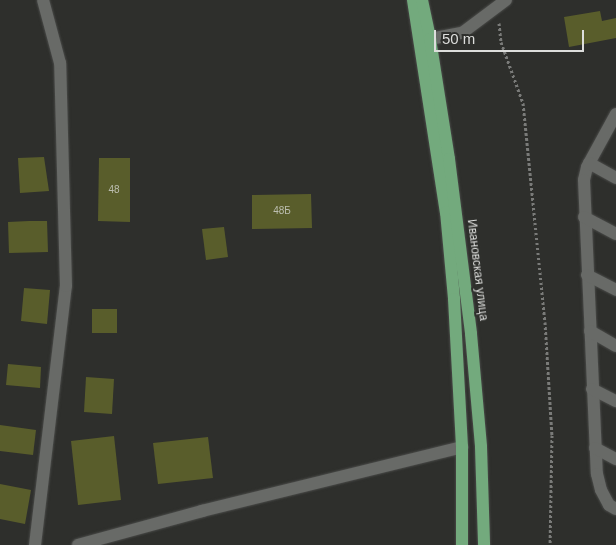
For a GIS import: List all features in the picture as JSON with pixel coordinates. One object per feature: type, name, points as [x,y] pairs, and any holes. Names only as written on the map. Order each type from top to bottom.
[{"type":"main road","points":[[413,0],[446,212],[454,299],[462,447],[462,545]]},
{"type":"main road","name":"Ивановская улица","points":[[422,0],[449,159],[471,334],[482,447],[484,545]]},
{"type":"street","points":[[35,545],[66,286],[60,63],[43,0]]},
{"type":"street","points":[[430,39],[462,33],[502,3]]},
{"type":"street","points":[[616,114],[589,163],[584,180],[584,216],[597,474],[601,490],[609,505],[616,509]]},
{"type":"street","points":[[589,163],[616,178]]},
{"type":"street","points":[[584,216],[616,234]]},
{"type":"street","points":[[587,275],[616,290]]},
{"type":"street","points":[[590,331],[616,346]]},
{"type":"street","points":[[592,388],[616,400]]},
{"type":"street","points":[[78,545],[212,508],[462,447]]},
{"type":"street","points":[[595,448],[616,459]]},
{"type":"path","points":[[502,3],[501,42],[523,103],[541,284],[552,435],[550,545]]},
{"type":"building","points":[[600,11],[602,21],[616,18],[616,38],[569,47],[564,17]]},
{"type":"building","points":[[44,157],[49,191],[20,193],[18,158]]},
{"type":"building","points":[[99,158],[130,158],[130,222],[98,221]]},
{"type":"building","points":[[311,194],[312,228],[252,229],[252,195]]},
{"type":"building","points":[[47,221],[48,252],[9,253],[8,222]]},
{"type":"building","points":[[224,227],[228,257],[206,260],[202,229]]},
{"type":"building","points":[[24,288],[50,290],[47,324],[21,321]]},
{"type":"building","points":[[92,309],[117,309],[117,333],[92,333]]},
{"type":"building","points":[[8,364],[41,367],[40,388],[6,385]]},
{"type":"building","points":[[86,377],[114,379],[112,414],[84,412]]},
{"type":"building","points":[[0,425],[36,430],[33,455],[0,451]]},
{"type":"building","points":[[114,436],[121,500],[78,505],[71,441]]},
{"type":"building","points":[[208,437],[213,478],[158,484],[153,443]]},
{"type":"building","points":[[0,484],[31,490],[25,524],[0,519]]}]
